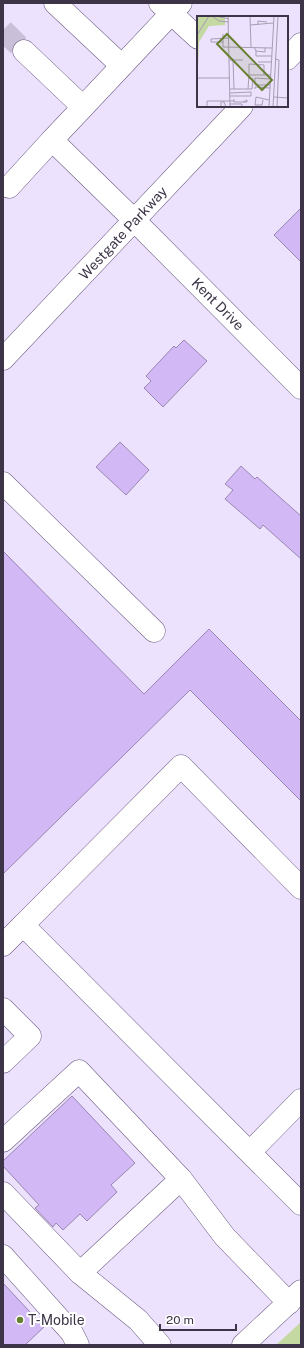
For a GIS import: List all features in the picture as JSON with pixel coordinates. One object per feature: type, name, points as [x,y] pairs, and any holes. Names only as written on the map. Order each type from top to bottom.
[{"type":"main road","points":[[55,3],[121,65]]},
{"type":"main road","points":[[8,187],[121,65],[170,7],[197,37]]},
{"type":"main road","points":[[288,57],[301,44]]},
{"type":"main road","points":[[24,51],[83,107]]},
{"type":"main road","name":"Westgate Parkway","points":[[3,359],[241,107]]},
{"type":"main road","name":"Kent Drive","points":[[52,140],[301,388]]},
{"type":"main road","points":[[3,483],[154,631]]},
{"type":"main road","points":[[3,945],[181,766],[301,888]]},
{"type":"main road","points":[[23,925],[301,1204]]},
{"type":"main road","points":[[3,1009],[30,1036],[3,1062]]},
{"type":"main road","points":[[3,1141],[79,1071],[180,1180],[225,1237],[295,1297],[243,1345]]},
{"type":"main road","points":[[250,1152],[301,1100]]},
{"type":"main road","points":[[80,1273],[180,1180]]},
{"type":"main road","points":[[3,1193],[80,1273],[138,1320],[160,1345]]},
{"type":"main road","points":[[3,1256],[70,1341]]},
{"type":"green space","points":[[301,1322],[301,1345],[276,1345]]},
{"type":"building","points":[[301,208],[301,262],[274,235]]},
{"type":"building","points":[[184,340],[207,361],[163,407],[144,388],[151,381],[146,376],[174,346],[176,348]]},
{"type":"building","points":[[120,442],[149,470],[126,495],[96,467]]},
{"type":"building","points":[[241,466],[255,479],[257,477],[301,516],[301,559],[263,525],[260,529],[225,499],[233,490],[225,484]]},
{"type":"building","points":[[3,551],[144,694],[209,629],[301,721],[301,801],[190,690],[3,874]]},
{"type":"building","points":[[72,1096],[135,1163],[111,1185],[117,1192],[87,1221],[80,1214],[63,1230],[56,1223],[53,1227],[35,1208],[39,1205],[3,1166],[3,1161]]},
{"type":"building","points":[[3,1283],[44,1327],[25,1345],[3,1345]]},
{"type":"tunnel","points":[[3,30],[24,51]]},
{"type":"place","name":"T-Mobile","points":[[20,1320]]}]
